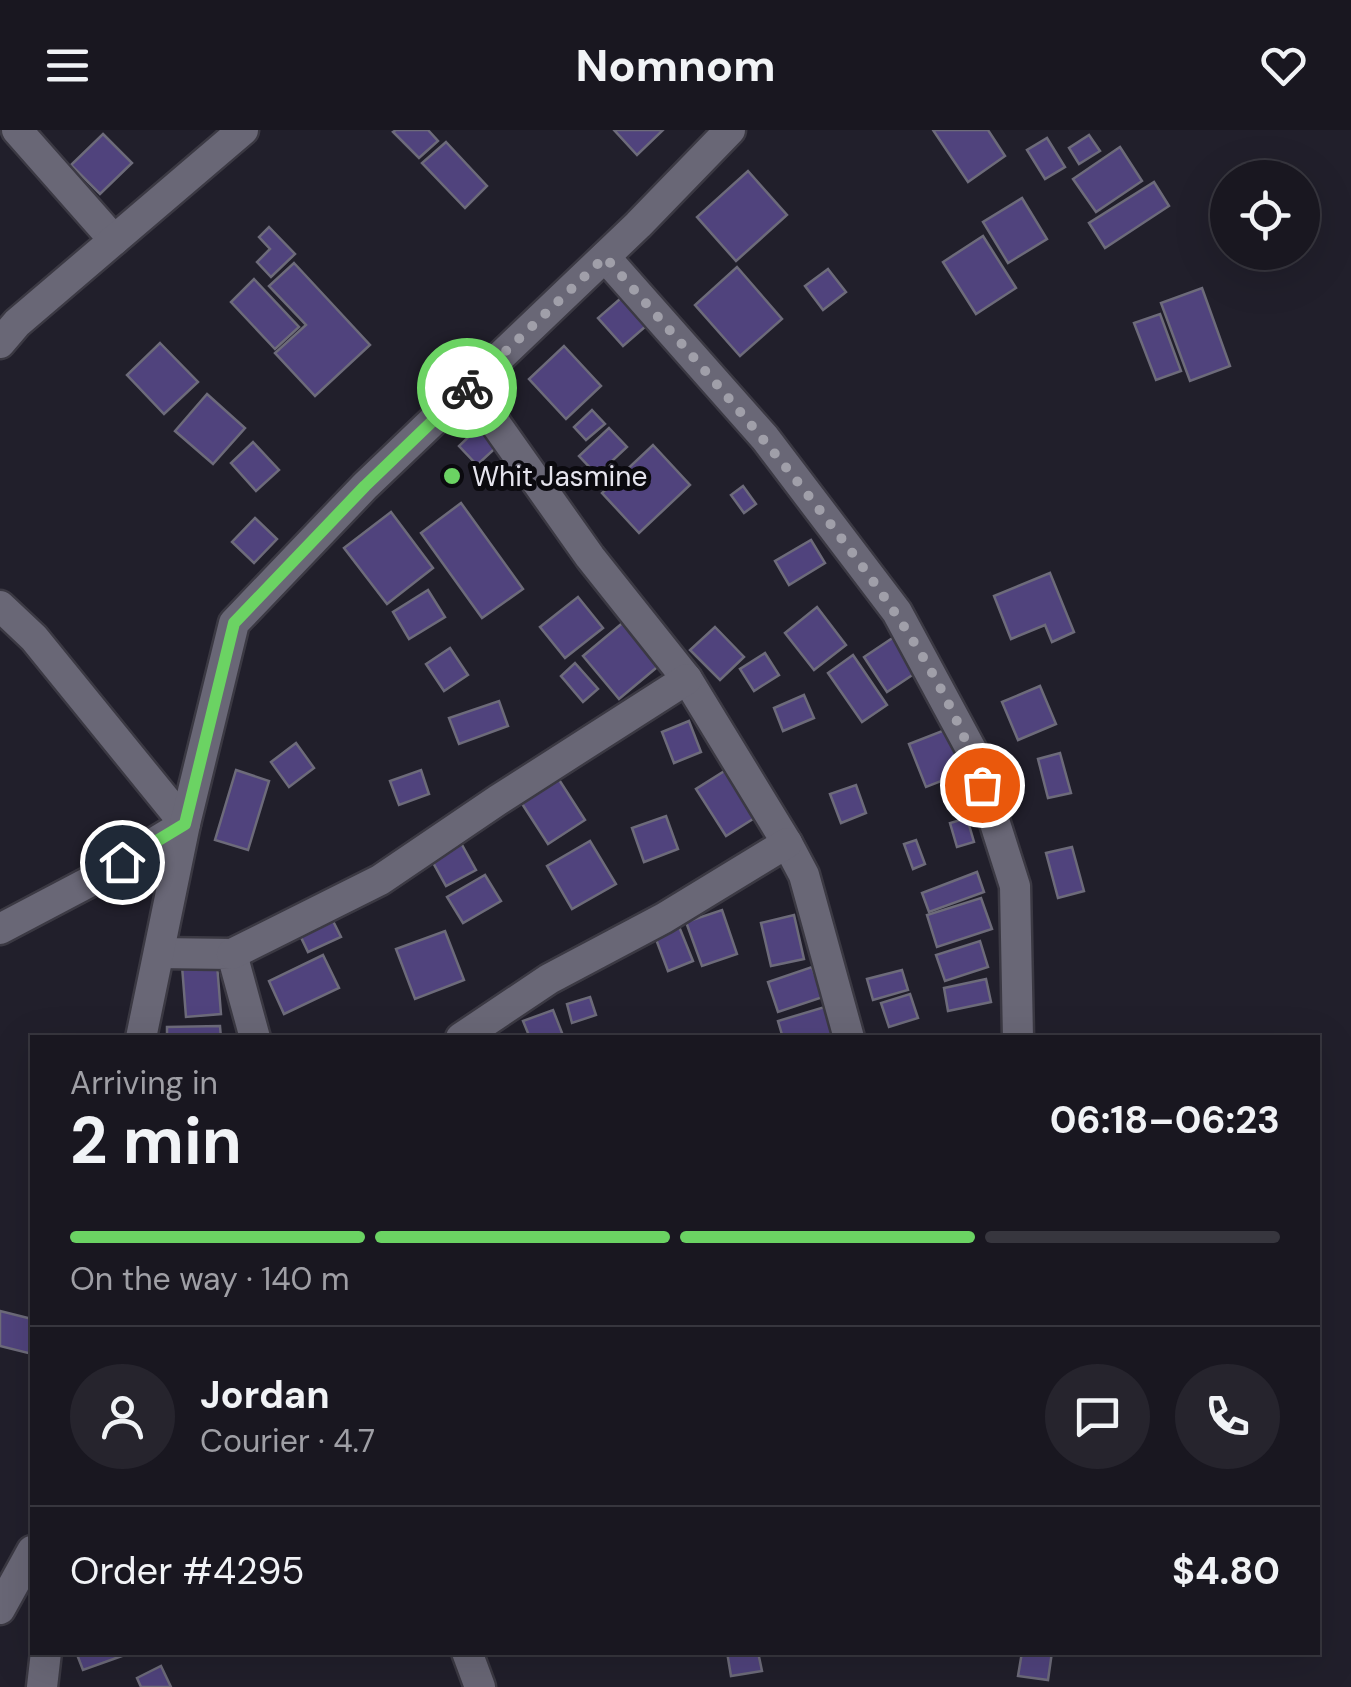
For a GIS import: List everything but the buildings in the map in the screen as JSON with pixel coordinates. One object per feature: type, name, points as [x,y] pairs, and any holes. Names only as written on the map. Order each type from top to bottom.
[{"type":"street","points":[[17,130],[114,240]]},
{"type":"street","points":[[0,343],[16,323],[243,130]]},
{"type":"street","points":[[141,1035],[185,824],[234,623],[365,486],[605,257],[730,130]]},
{"type":"street","points":[[605,257],[765,438],[897,612],[972,751],[1015,886],[1012,1035]]},
{"type":"street","points":[[469,386],[590,557],[688,679],[787,842],[804,876],[848,1035]]},
{"type":"street","points":[[0,606],[34,638],[185,824]]},
{"type":"street","points":[[159,952],[232,954],[380,880],[688,679]]},
{"type":"street","points":[[0,929],[91,881],[185,824]]},
{"type":"street","points":[[466,1035],[550,979],[664,918],[787,842]]},
{"type":"street","points":[[232,954],[254,1035]]},
{"type":"street","points":[[0,1609],[30,1558]]},
{"type":"street","points":[[42,1687],[46,1655]]},
{"type":"street","points":[[468,1655],[480,1687]]},
{"type":"way so far","points":[[467,388],[605,257],[765,438],[897,612],[972,751],[982,785]]},
{"type":"place","name":"Whit Jasmine","points":[[452,476]]},
{"type":"route","points":[[122,862],[185,824],[234,623],[365,486],[467,388]]}]
